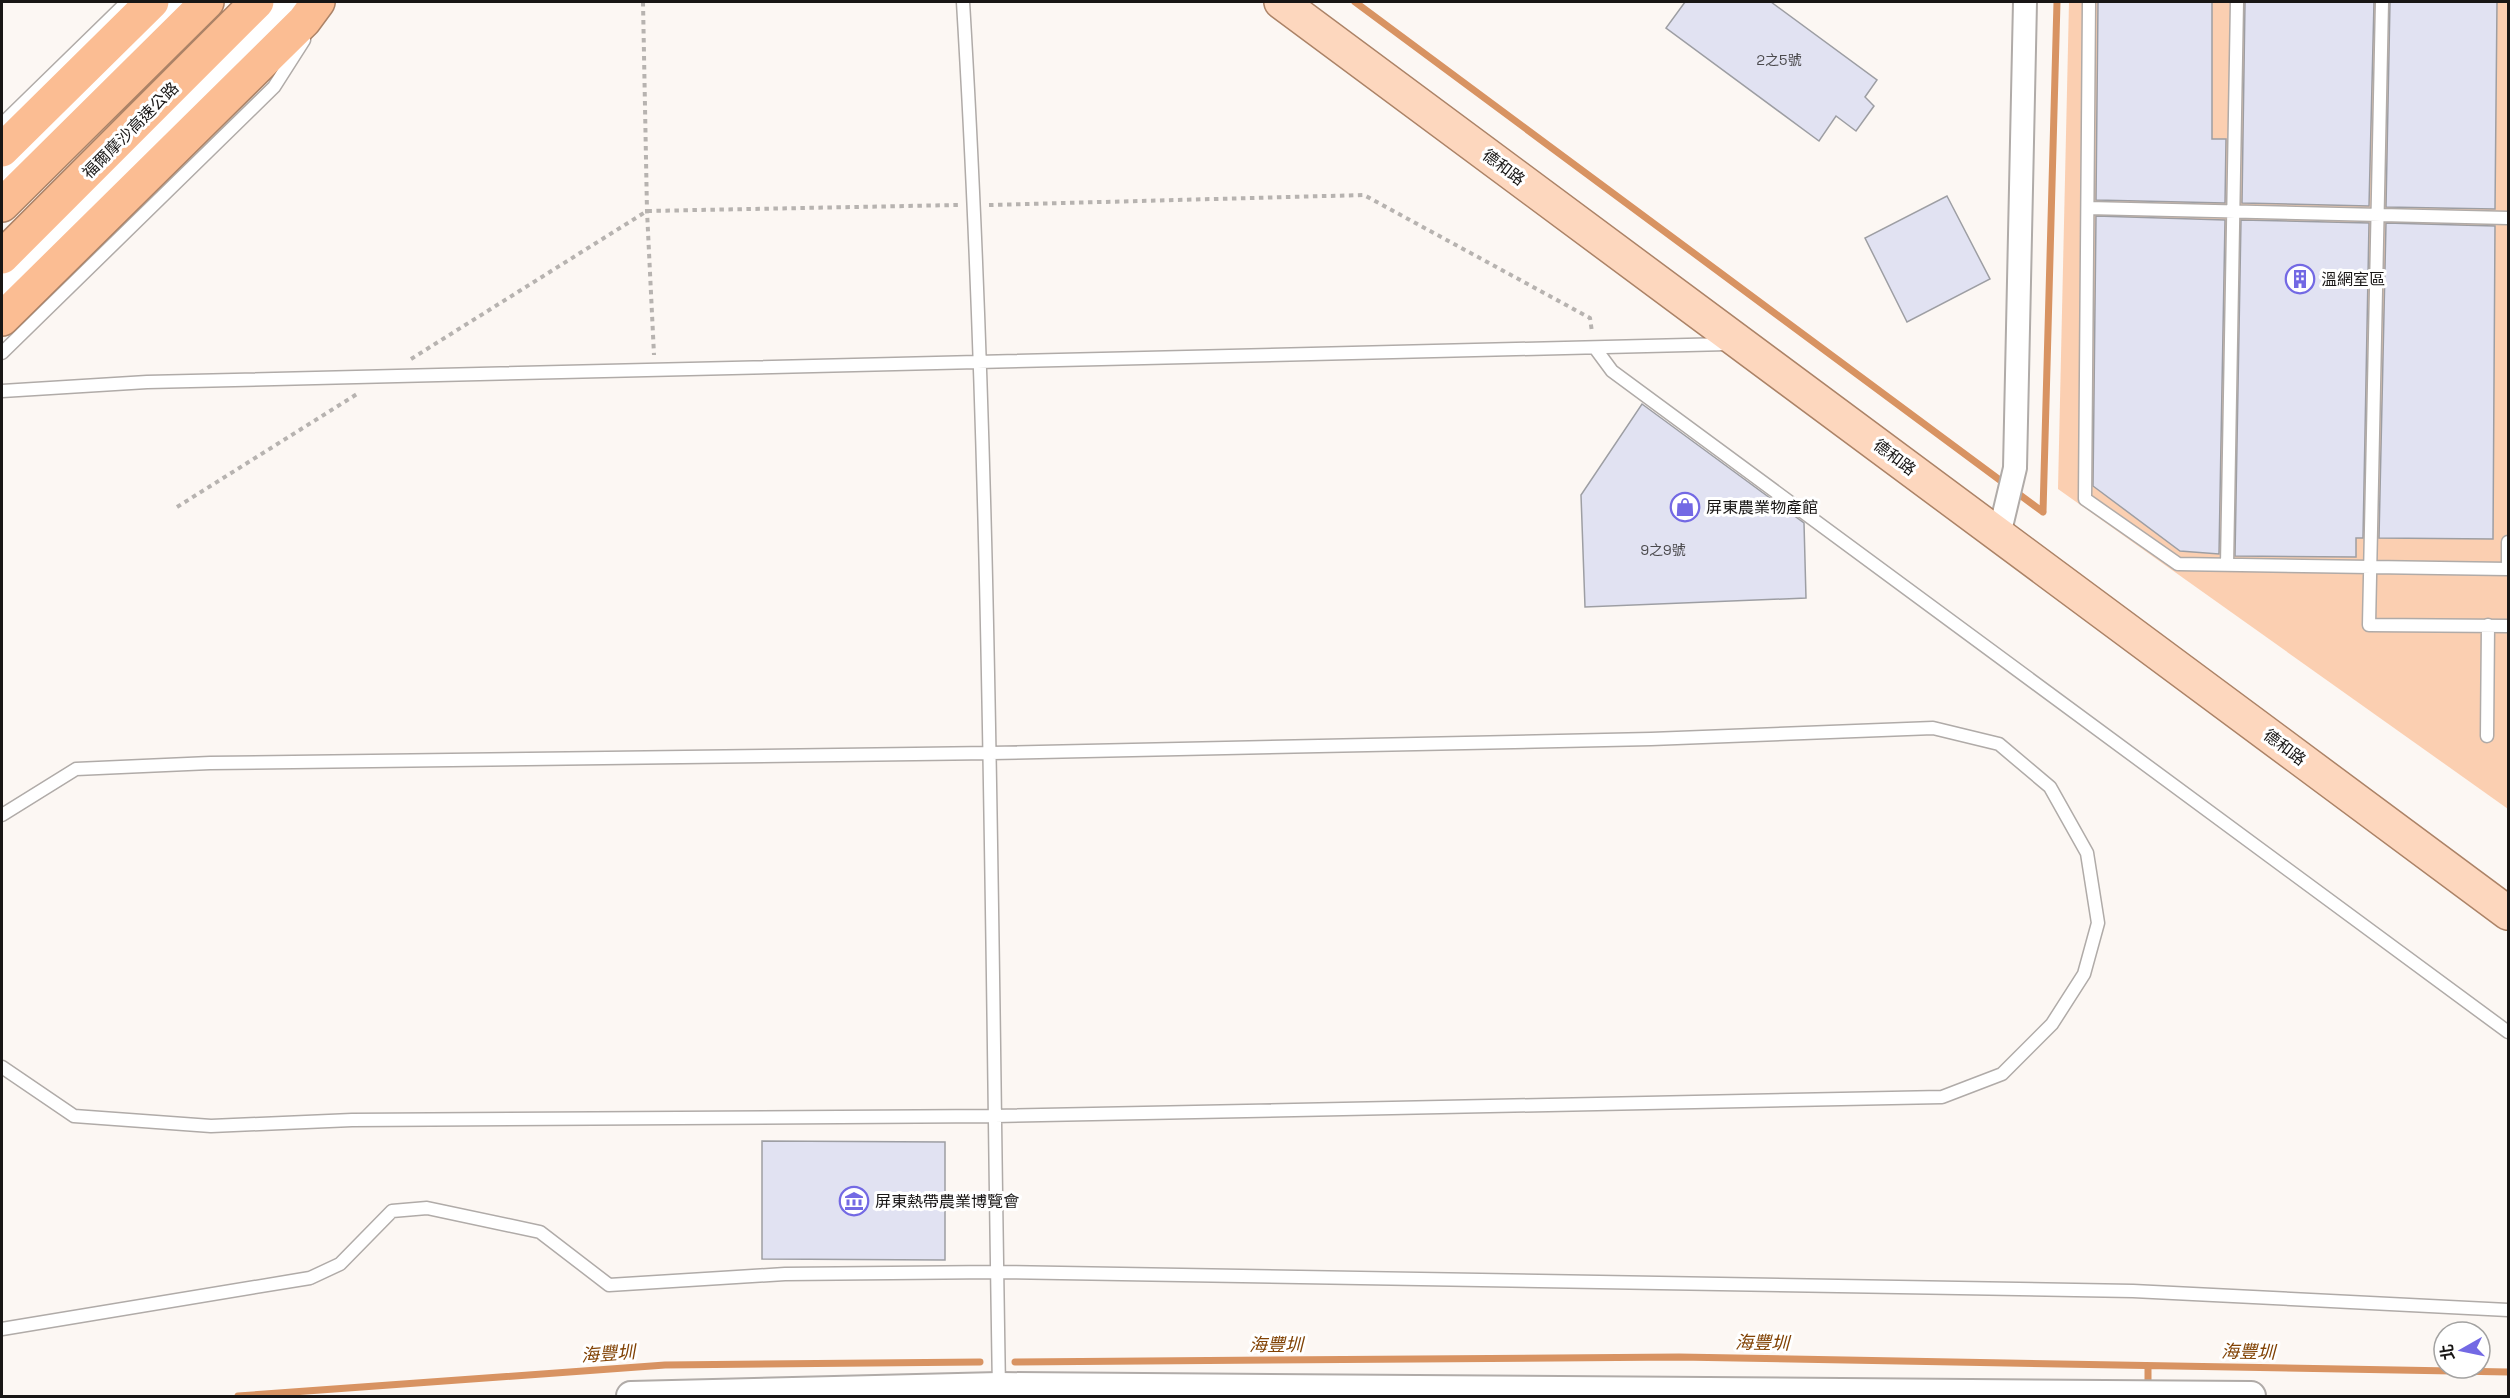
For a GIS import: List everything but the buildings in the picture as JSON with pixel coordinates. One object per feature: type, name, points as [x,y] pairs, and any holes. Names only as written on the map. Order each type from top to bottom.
[{"type":"highway","points":[[2,150],[152,2]]},
{"type":"highway","points":[[2,205],[207,2]]},
{"type":"highway","name":"福爾摩沙高速公路","points":[[2,258],[257,2]]},
{"type":"highway","points":[[2,319],[304,21],[318,2]]},
{"type":"main road","points":[[2,177],[174,2]]},
{"type":"main road","points":[[2,284],[287,2]]},
{"type":"main road","name":"德和路","points":[[1281,2],[2508,913]]},
{"type":"street","points":[[1999,535],[2015,468],[2025,2]]},
{"type":"street","points":[[631,1396],[999,1392],[2251,1396]]},
{"type":"lane","points":[[2,124],[127,2]]},
{"type":"lane","points":[[2,353],[274,87],[329,2]]},
{"type":"lane","points":[[963,2],[976,205],[991,753],[999,1392]]},
{"type":"lane","points":[[2089,2],[2085,499],[2178,564],[2370,565],[2508,569],[2508,542]]},
{"type":"lane","points":[[2227,565],[2237,2]]},
{"type":"lane","points":[[2382,2],[2369,626],[2508,626]]},
{"type":"lane","points":[[2088,208],[2508,218]]},
{"type":"lane","points":[[2,391],[147,382],[1741,343]]},
{"type":"lane","points":[[1595,348],[1612,371],[2508,1032]]},
{"type":"lane","points":[[2487,736],[2488,625]]},
{"type":"lane","points":[[2,815],[76,769],[210,763],[991,753],[1651,739],[1933,728],[1999,744],[2050,787],[2087,853],[2098,923],[2084,974],[2052,1024],[2002,1074],[1942,1097],[995,1116],[399,1119],[211,1126],[74,1116],[2,1067]]},
{"type":"lane","points":[[2,1329],[310,1278],[340,1264],[392,1211],[427,1208],[540,1232],[609,1285],[785,1274],[996,1272],[2133,1291],[2508,1310]]},
{"type":"path","points":[[643,2],[647,211],[655,370]]},
{"type":"path","points":[[177,507],[647,211],[1364,195],[1590,318],[1595,348]]},
{"type":"shaded area","points":[[2069,2],[2508,2],[2508,809],[2058,489]]},
{"type":"waterway","points":[[1355,2],[2043,512]]},
{"type":"waterway","points":[[2043,512],[2057,2]]},
{"type":"waterway","name":"海豐圳","points":[[1015,1362],[1679,1357],[2508,1372]]},
{"type":"waterway","name":"海豐圳","points":[[238,1396],[665,1365],[980,1362]]},
{"type":"waterway","points":[[2148,1366],[2148,1390]]},
{"type":"place","name":"溫網室區","points":[[2300,279]]},
{"type":"place","name":"屏東農業物產館","points":[[1685,507]]},
{"type":"place","name":"屏東熱帶農業博覽會","points":[[854,1201]]}]
